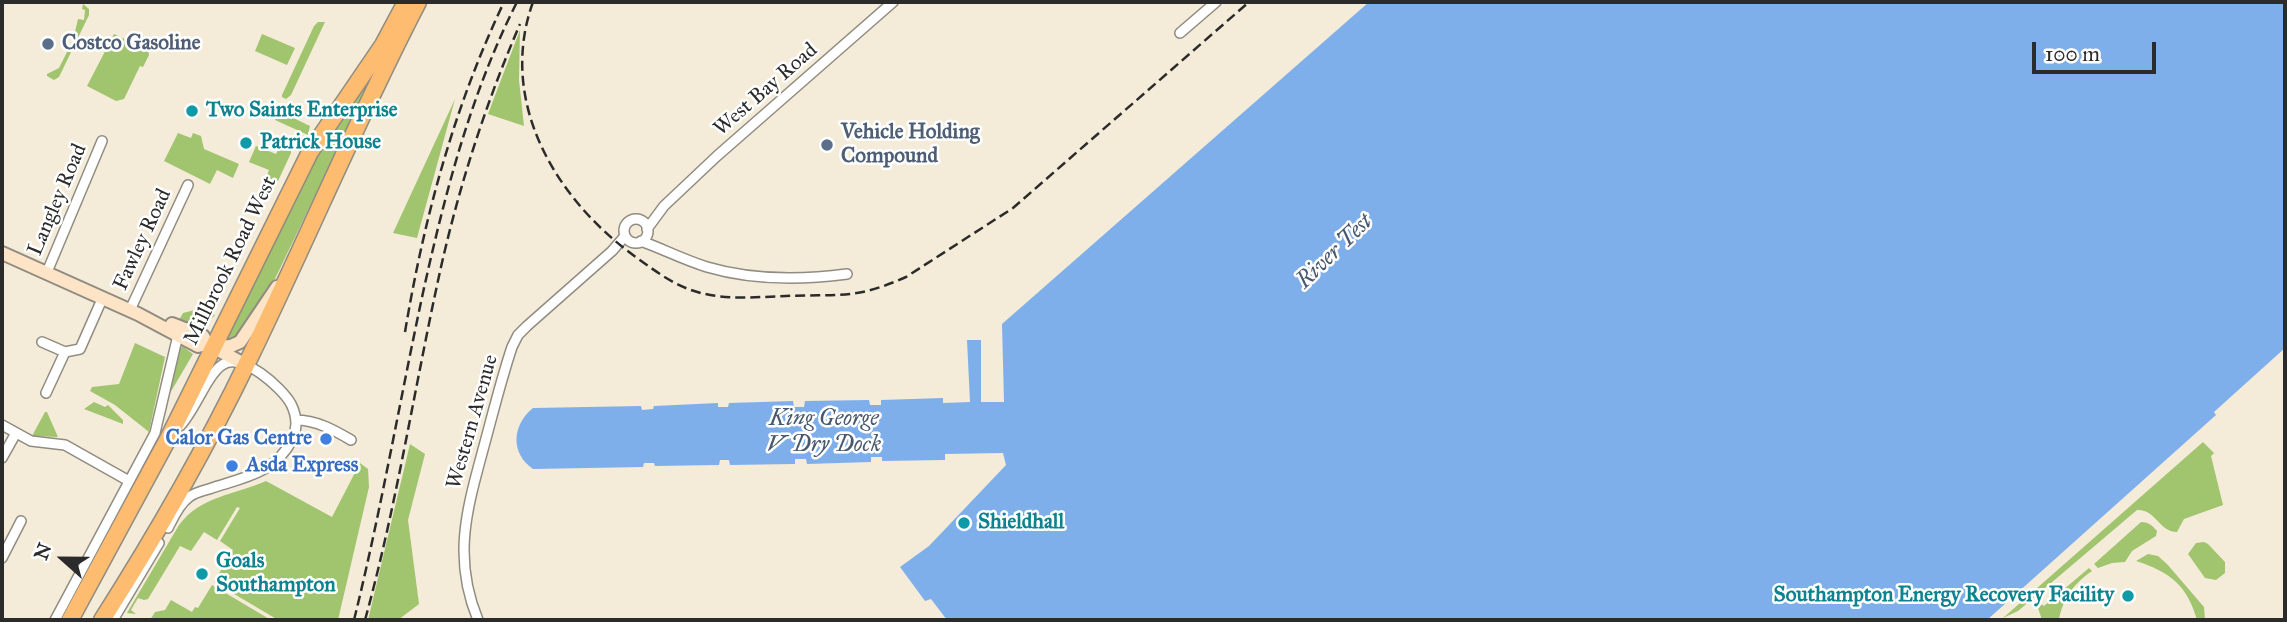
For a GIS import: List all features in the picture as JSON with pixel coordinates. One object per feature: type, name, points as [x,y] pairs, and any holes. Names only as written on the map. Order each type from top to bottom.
[{"type":"highway","name":"Millbrook Road West","points":[[70,620],[169,437],[210,345],[310,152],[378,53],[406,2]]},
{"type":"highway","points":[[102,620],[201,450],[246,365],[387,62],[418,2]]},
{"type":"street","name":"West Bay Road","points":[[647,230],[664,206],[717,156],[893,2]]},
{"type":"street","points":[[1180,33],[1216,2]]},
{"type":"street","name":"Langley Road","points":[[47,272],[102,141]]},
{"type":"street","name":"Fawley Road","points":[[134,312],[188,186]]},
{"type":"street","name":"West Bay Road","points":[[639,219],[664,206]]},
{"type":"street","points":[[664,249],[639,219],[631,219],[625,225],[625,236],[630,241],[641,241],[708,267],[779,277],[847,274]]},
{"type":"street","points":[[641,241],[647,230]]},
{"type":"street","name":"Western Avenue","points":[[478,620],[468,596],[463,564],[466,518],[512,347],[527,326],[612,251],[625,236]]},
{"type":"street","points":[[2,253],[103,297],[198,346],[237,344],[245,337],[299,254]]},
{"type":"street","points":[[42,342],[65,352],[80,349],[103,297]]},
{"type":"street","points":[[113,620],[186,500],[202,491],[252,477],[270,466],[287,449],[297,428],[290,403],[284,394],[258,372],[210,345],[201,335],[134,312]]},
{"type":"street","name":"Millbrook Road West","points":[[55,620],[155,433],[178,335]]},
{"type":"street","points":[[46,393],[65,352]]},
{"type":"street","name":"Millbrook Road West","points":[[169,437],[193,411],[212,376],[223,364],[230,362],[246,365]]},
{"type":"street","points":[[296,420],[312,421],[351,440]]},
{"type":"street","points":[[2,425],[37,442],[65,445],[129,481]]},
{"type":"street","points":[[2,458],[16,433]]},
{"type":"street","points":[[2,558],[21,521]]},
{"type":"street","points":[[2,534],[11,540]]},
{"type":"green space","points":[[83,4],[89,9],[89,15],[59,77],[54,80],[47,74],[59,68],[73,40],[78,19],[84,20]]},
{"type":"green space","points":[[318,22],[325,22],[291,95],[286,99],[282,95]]},
{"type":"green space","points":[[520,30],[519,80],[524,126],[488,114]]},
{"type":"green space","points":[[114,34],[148,50],[149,55],[143,67],[140,66],[124,99],[116,101],[87,86]]},
{"type":"green space","points":[[262,34],[295,48],[287,65],[255,51]]},
{"type":"green space","points":[[368,75],[372,77],[273,283],[265,291],[261,303],[243,331],[230,341],[224,338],[315,153]]},
{"type":"green space","points":[[455,99],[417,238],[393,233]]},
{"type":"green space","points":[[283,113],[310,126],[308,135],[275,120],[278,114]]},
{"type":"green space","points":[[178,133],[191,138],[193,133],[201,136],[204,149],[239,164],[233,178],[217,170],[210,184],[164,161]]},
{"type":"green space","points":[[256,146],[276,154],[280,146],[291,148],[278,181],[266,178],[269,170],[249,162]]},
{"type":"green space","points":[[199,309],[215,315],[204,327],[179,320],[183,313]]},
{"type":"green space","points":[[135,343],[165,357],[149,432],[115,405],[90,391],[92,387],[119,384]]},
{"type":"green space","points":[[182,346],[193,354],[166,400],[173,363]]},
{"type":"green space","points":[[94,402],[105,407],[108,405],[123,420],[123,424],[84,409]]},
{"type":"green space","points":[[47,412],[58,437],[32,436]]},
{"type":"green space","points":[[2203,442],[2214,453],[2211,456],[2223,505],[2184,519],[2177,532],[2166,528],[2149,513],[2137,510],[2018,611],[2003,618]]},
{"type":"green space","points":[[410,444],[425,454],[408,520],[419,604],[398,620],[368,620]]},
{"type":"green space","points":[[360,463],[368,469],[369,487],[338,620],[278,620],[214,582],[233,550],[220,541],[240,508],[237,507],[217,540],[204,532],[191,551],[180,546],[148,599],[138,598],[131,610],[136,614],[127,613],[179,525],[197,508],[219,497],[266,481],[332,517]]},
{"type":"green space","points":[[2141,522],[2153,527],[2157,531],[2156,536],[2132,551],[2125,562],[2098,568],[2094,564]]},
{"type":"green space","points":[[2204,542],[2225,562],[2225,573],[2216,580],[2205,578],[2188,554],[2196,543]]},
{"type":"green space","points":[[2148,554],[2158,556],[2167,564],[2204,607],[2205,620],[2197,620],[2188,598],[2176,581],[2136,561]]},
{"type":"green space","points":[[2089,568],[2092,571],[2080,580],[2066,599],[2059,620],[2042,620],[2038,602],[2044,606]]},
{"type":"green space","points":[[212,585],[271,620],[150,620],[155,612],[165,610],[171,600],[192,612],[195,607],[198,608]]},
{"type":"water","points":[[1369,2],[2285,2],[2285,348],[2214,412],[2216,415],[1987,620],[947,620],[931,599],[925,601],[900,567],[929,546],[1006,465],[1003,453],[945,454],[945,460],[882,461],[882,457],[871,457],[871,462],[807,464],[806,459],[795,459],[795,464],[730,465],[729,460],[720,460],[719,465],[655,466],[654,463],[644,463],[643,467],[533,469],[520,455],[516,439],[518,431],[521,422],[533,408],[641,406],[642,410],[653,409],[654,406],[718,403],[718,407],[728,407],[729,403],[793,401],[794,407],[804,407],[805,401],[869,400],[870,405],[881,405],[881,400],[943,398],[943,403],[970,402],[967,340],[981,340],[981,402],[1004,402],[1002,324]]},
{"type":"railway","points":[[405,332],[421,247],[443,164],[470,82],[504,2]]},
{"type":"railway","points":[[354,620],[441,215],[473,107],[517,2]]},
{"type":"railway","points":[[533,2],[524,39],[523,76],[529,112],[541,146],[559,178],[582,208],[608,234],[656,272],[691,290],[739,298],[850,294],[878,288],[906,277],[1013,208],[1249,2]]},
{"type":"railway","points":[[365,620],[387,532],[448,236],[475,144],[520,24]]},
{"type":"place","name":"Costco Gasoline","points":[[48,44]]},
{"type":"place","name":"Two Saints Enterprise","points":[[192,111]]},
{"type":"place","name":"Patrick House","points":[[246,143]]},
{"type":"place","name":"Vehicle Holding Compound","points":[[827,145]]},
{"type":"place","name":"Calor Gas Centre","points":[[326,439]]},
{"type":"place","name":"Asda Express","points":[[232,466]]},
{"type":"place","name":"Shieldhall","points":[[964,523]]},
{"type":"place","name":"Goals Southampton","points":[[202,574]]},
{"type":"place","name":"Southampton Energy Recovery Facility","points":[[2128,596]]},
{"type":"water label","name":"River Test","points":[[1335,252]]},
{"type":"water label","name":"King George V Dry Dock","points":[[824,432]]}]
